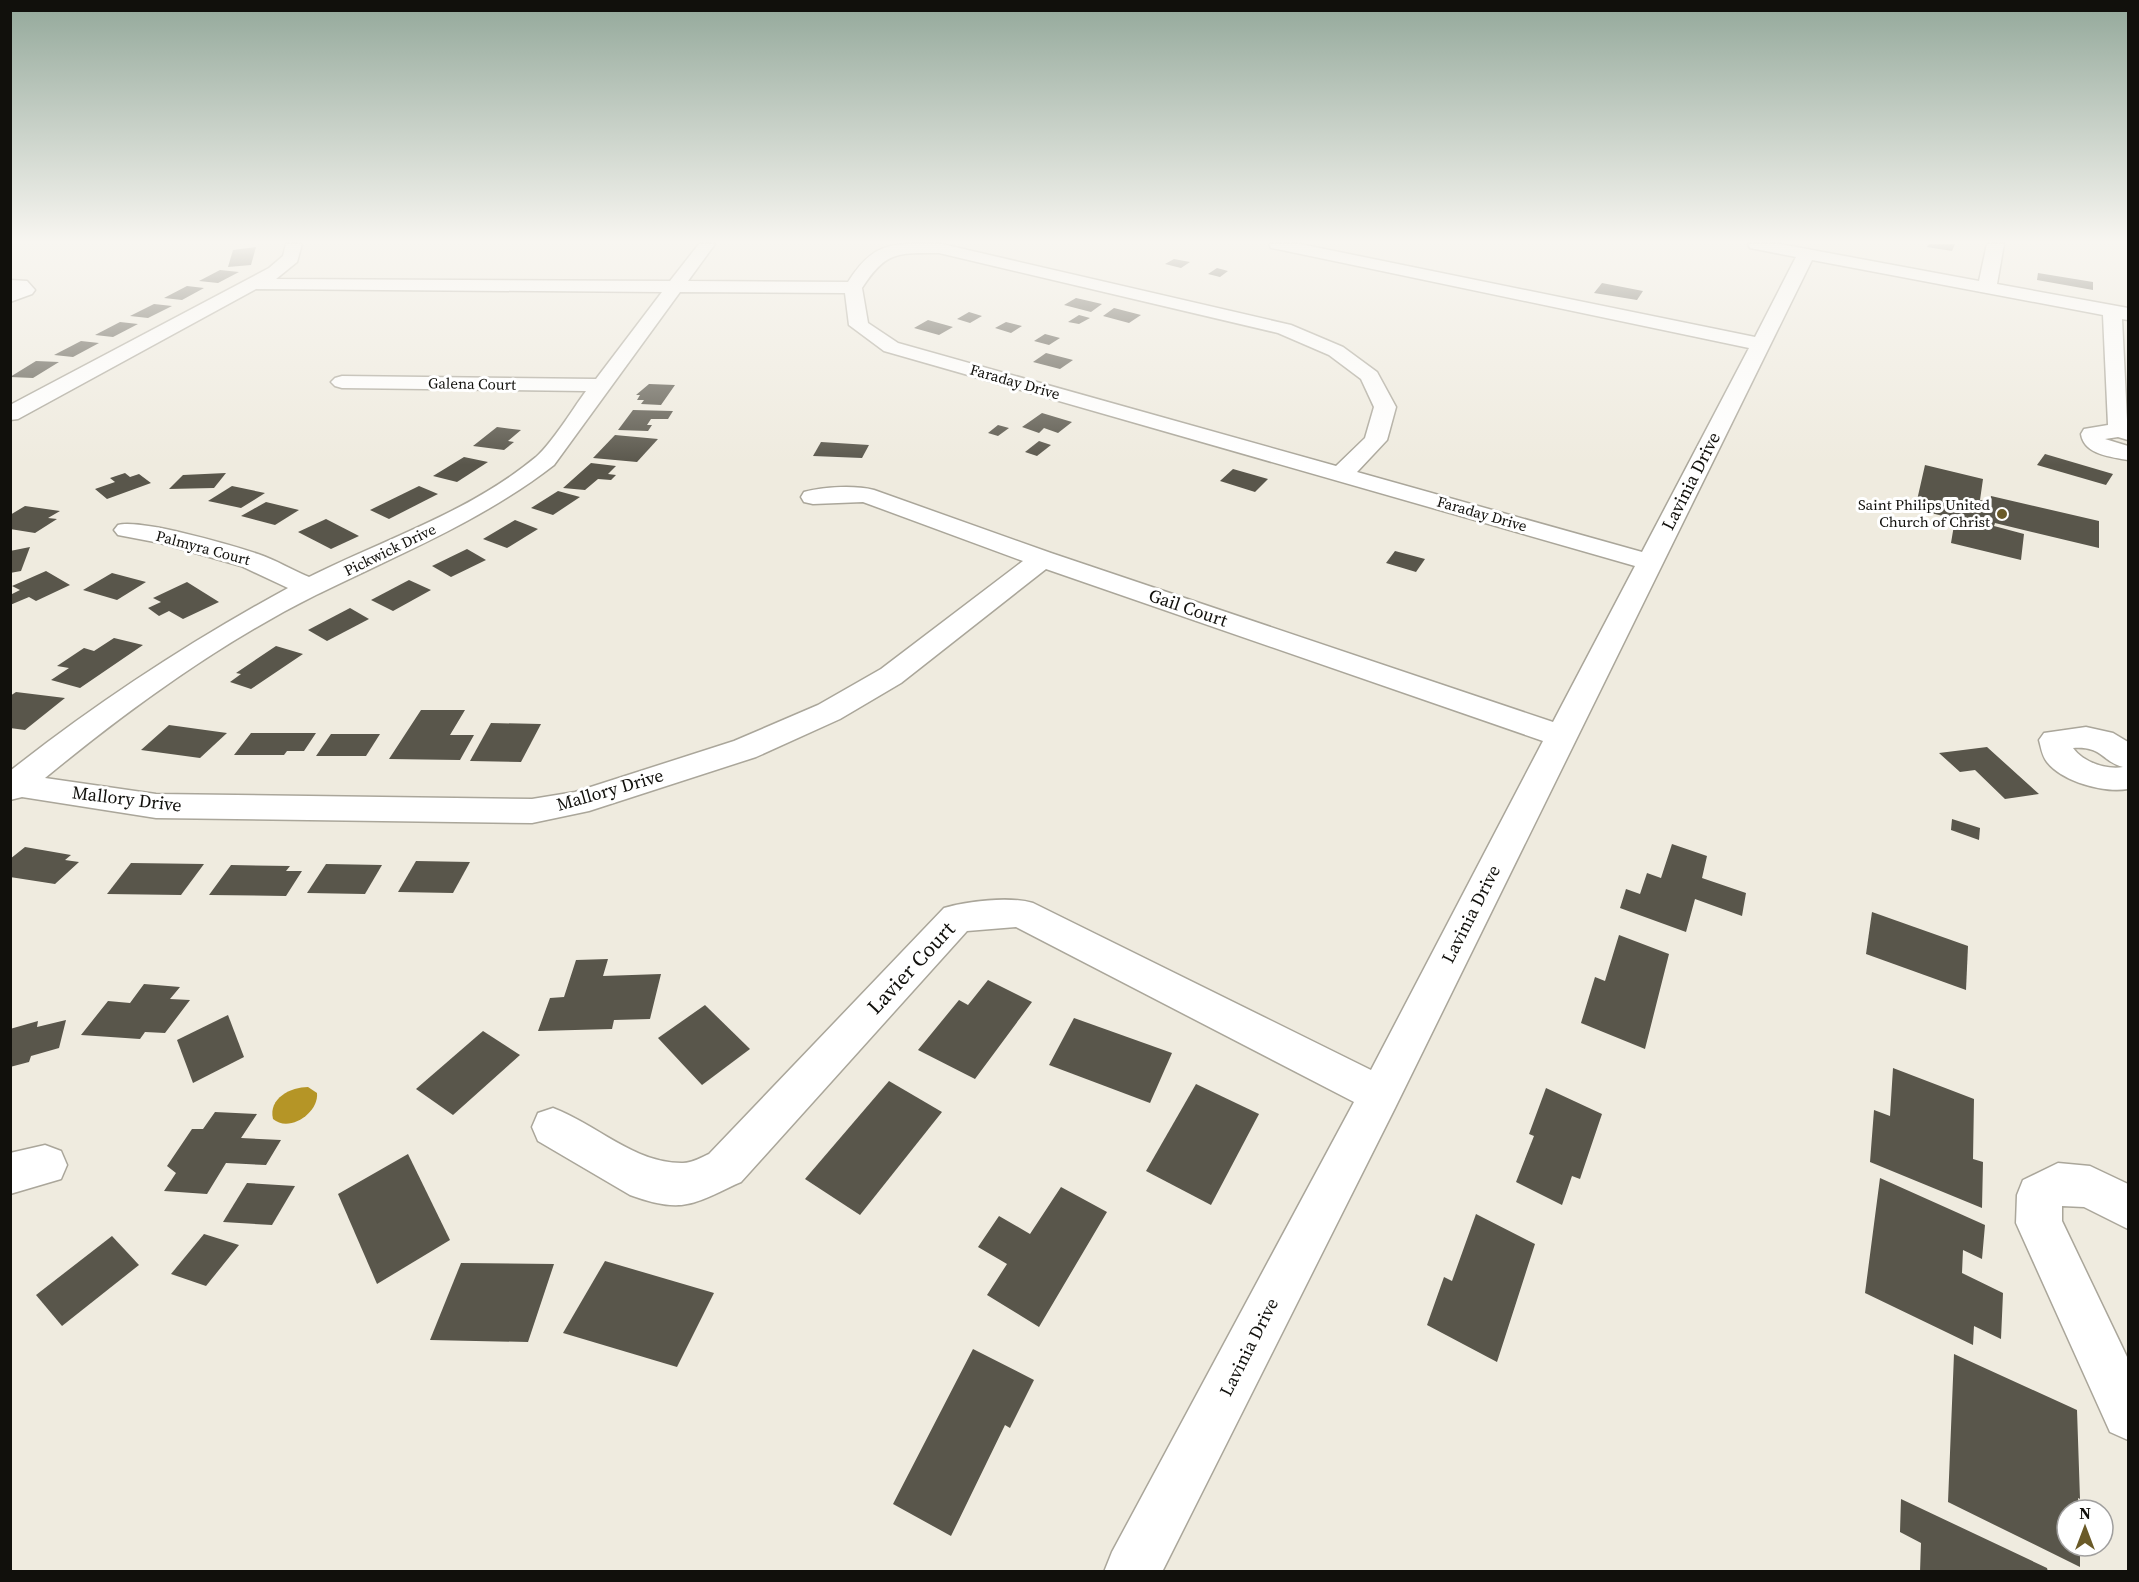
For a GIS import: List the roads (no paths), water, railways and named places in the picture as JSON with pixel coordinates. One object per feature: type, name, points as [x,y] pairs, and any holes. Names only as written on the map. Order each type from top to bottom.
[{"type":"street","points":[[10,414],[191,318]]},
{"type":"street","name":"Pickwick Drive","points":[[12,786],[115,707],[205,646],[310,588],[480,506],[517,484],[546,460],[652,318]]},
{"type":"street","name":"Faraday Drive","points":[[858,318],[859,326],[891,347],[1649,562]]},
{"type":"street","points":[[1236,318],[1284,329],[1336,351],[1370,376],[1385,407],[1377,440],[1341,474]]},
{"type":"street","points":[[1634,318],[1760,344]]},
{"type":"street","name":"Lavinia Drive","points":[[1132,1572],[1380,1095],[1774,318]]},
{"type":"street","points":[[2120,318],[2124,432],[2092,434],[2093,440],[2100,446],[2128,453]]},
{"type":"street","name":"Galena Court","points":[[342,382],[603,385]]},
{"type":"street","name":"Gail Court","points":[[813,497],[865,495],[1042,559],[1561,736]]},
{"type":"street","name":"Palmyra Court","points":[[128,530],[171,538],[250,560],[310,588]]},
{"type":"street","name":"Mallory Drive","points":[[12,786],[156,806],[532,811],[577,803],[745,749],[829,712],[891,676],[1042,559]]},
{"type":"street","points":[[2128,758],[2116,746],[2086,735],[2055,740],[2059,756],[2083,772],[2106,780],[2128,778]]},
{"type":"street","name":"Lavier Court","points":[[554,1127],[646,1180],[686,1184],[725,1168],[957,918],[1020,913],[1380,1095]]},
{"type":"street","points":[[2128,1208],[2123,1203],[2090,1187],[2058,1184],[2039,1195],[2039,1223],[2128,1414]]},
{"type":"place","name":"Saint Philips United Church of Christ","points":[[2002,514]]}]
